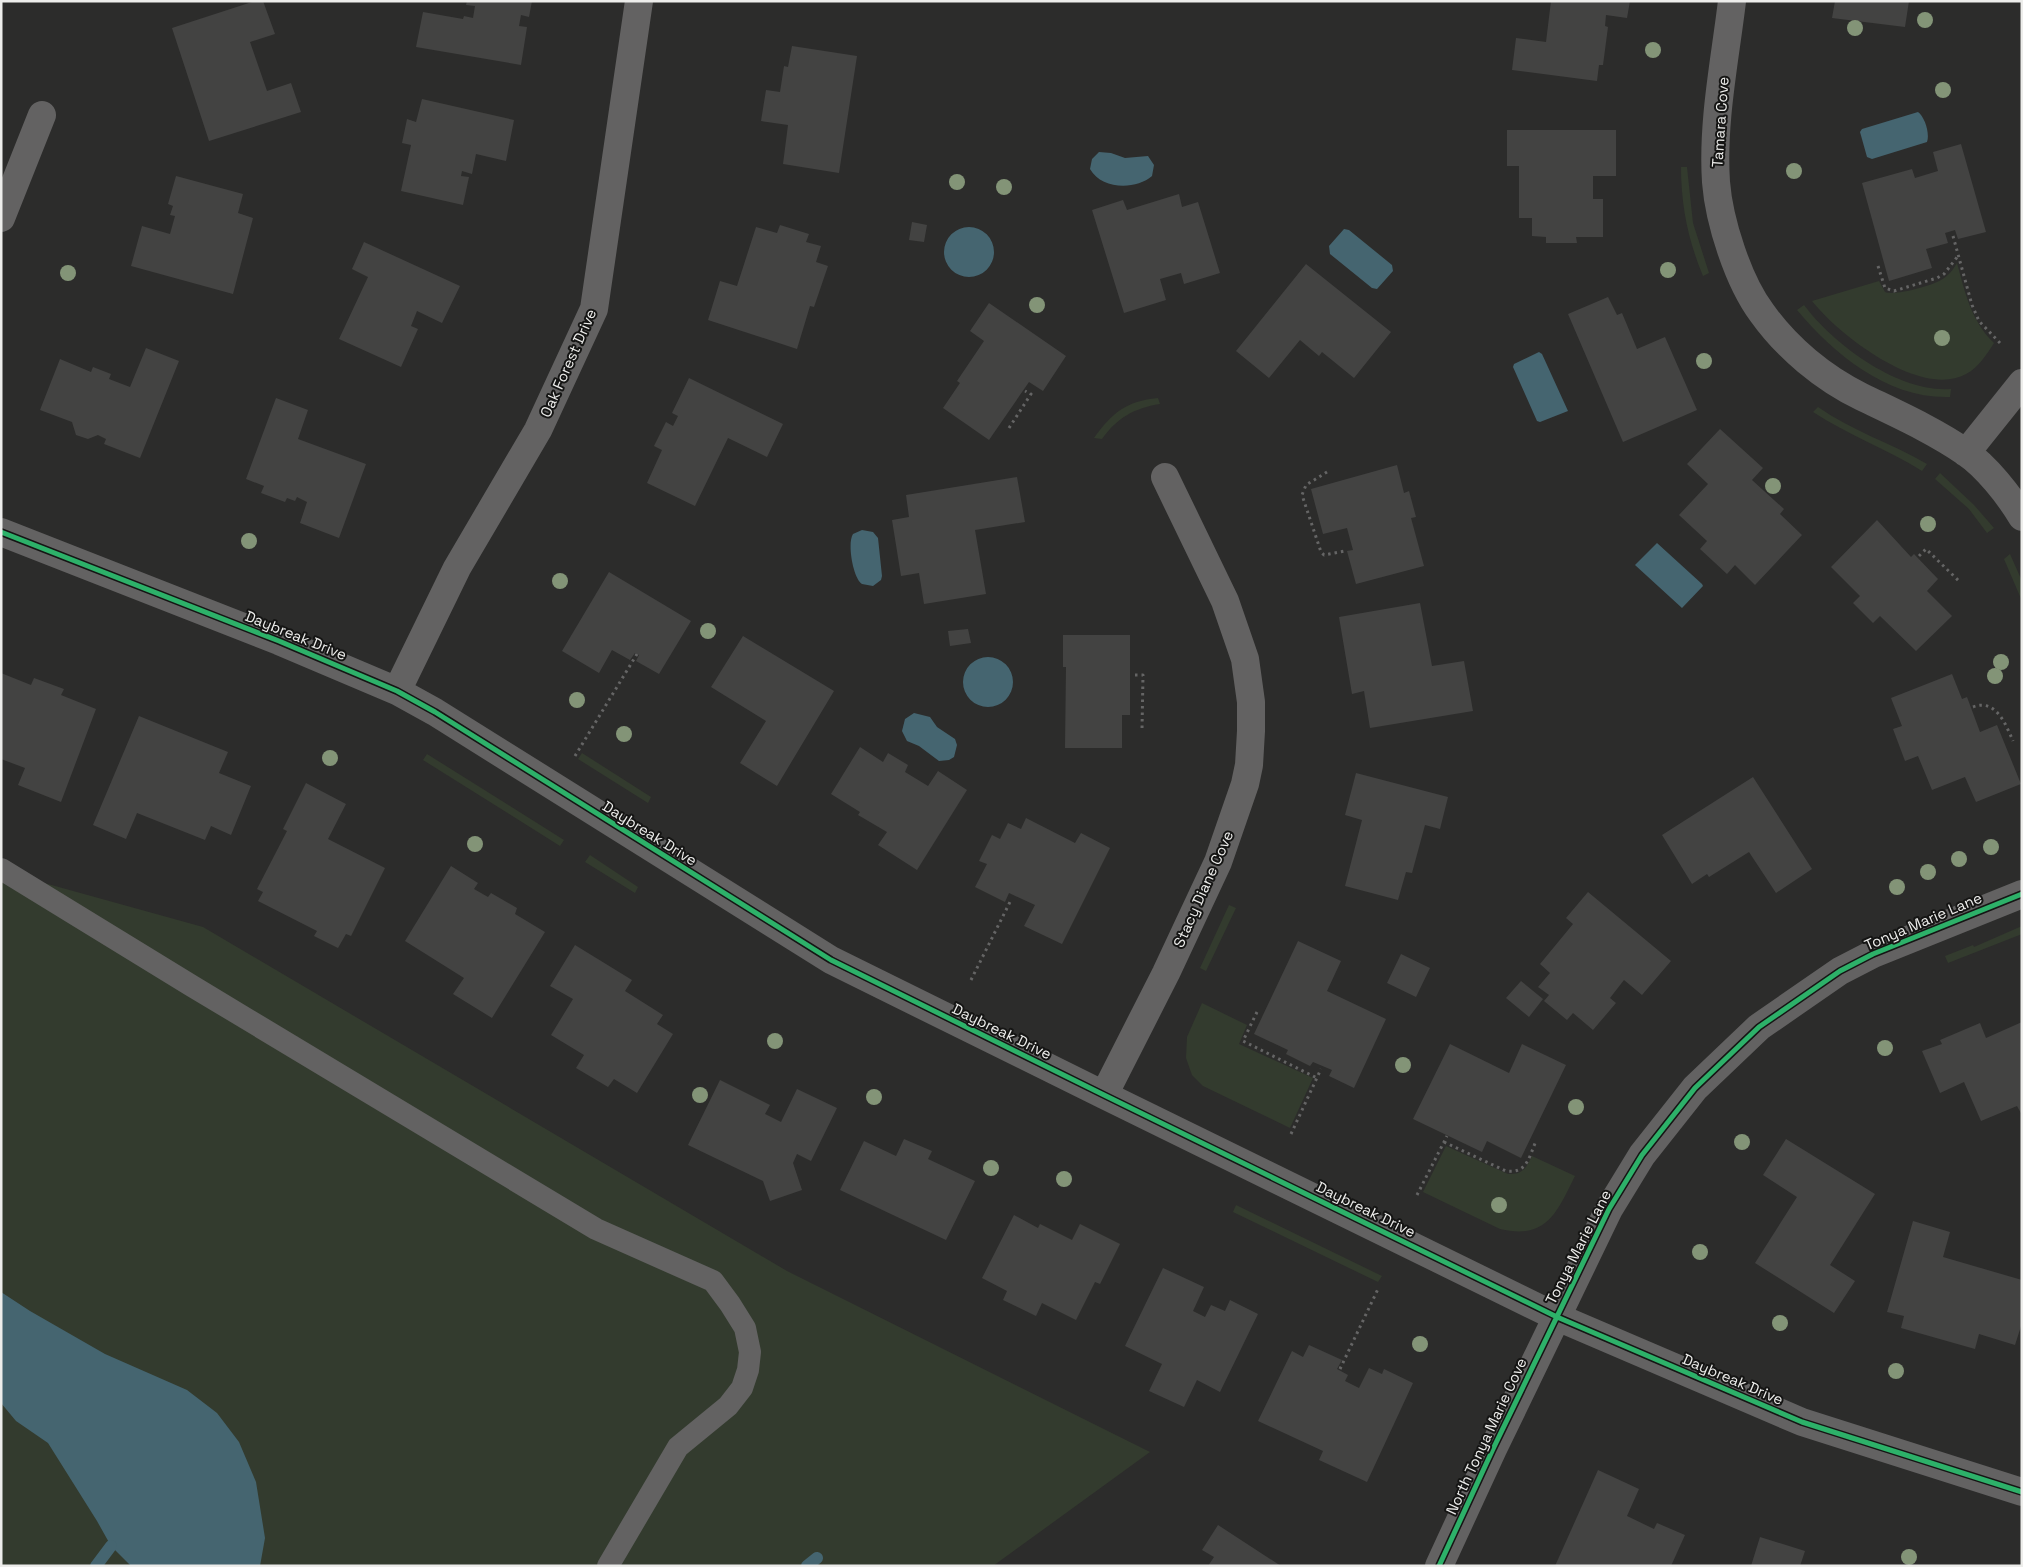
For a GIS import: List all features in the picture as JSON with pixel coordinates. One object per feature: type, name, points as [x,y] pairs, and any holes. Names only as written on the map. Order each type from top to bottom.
[{"type":"street","name":"Oak Forest Drive","points":[[397,691],[457,568],[538,430],[594,309],[639,1]]},
{"type":"street","name":"Tamara Cove","points":[[1732,1],[1717,128],[1716,182],[1729,242],[1760,311],[1778,332],[1820,372],[1842,388],[1912,421],[1966,452],[1994,479],[2022,517]]},
{"type":"street","points":[[1,218],[42,115]]},
{"type":"street","points":[[1966,452],[2022,383]]},
{"type":"street","name":"Stacy Diane Cove","points":[[1104,1095],[1166,972],[1218,862],[1245,784],[1249,765],[1251,702],[1245,659],[1233,620],[1166,477]]},
{"type":"street","name":"Daybreak Drive","points":[[1,532],[279,640],[397,691],[443,717],[831,960],[1557,1317],[1802,1422],[2022,1492]]},
{"type":"street","name":"Tonya Marie Lane","points":[[1557,1317],[1609,1209],[1642,1155],[1695,1088],[1759,1027],[1840,971],[1873,954],[2022,894]]},
{"type":"street","name":"North Tonya Marie Cove","points":[[1439,1566],[1557,1317]]},
{"type":"lane","points":[[1,868],[217,1001],[596,1229],[713,1281],[745,1328],[750,1352],[748,1370],[742,1388],[728,1406],[678,1447],[608,1566]]},
{"type":"path","points":[[1953,236],[1972,305],[1979,321],[2000,343]]},
{"type":"path","points":[[1878,266],[1885,288],[1894,291],[1937,278],[1951,267],[1958,256]]},
{"type":"path","points":[[1009,428],[1031,394],[1025,391]]},
{"type":"path","points":[[1327,472],[1310,480],[1302,495],[1321,552],[1324,555],[1345,551]]},
{"type":"path","points":[[1919,556],[1926,549],[1960,582]]},
{"type":"path","points":[[575,756],[637,654]]},
{"type":"path","points":[[1135,675],[1143,675],[1142,729]]},
{"type":"path","points":[[1973,707],[1984,706],[1998,713],[2006,724],[2013,741]]},
{"type":"path","points":[[971,980],[1012,900]]},
{"type":"path","points":[[1257,1012],[1243,1041],[1317,1078]]},
{"type":"path","points":[[1291,1134],[1322,1069]]},
{"type":"path","points":[[1417,1195],[1447,1136]]},
{"type":"path","points":[[1444,1142],[1506,1171],[1515,1172],[1527,1162],[1536,1141]]},
{"type":"path","points":[[1340,1369],[1378,1289]]},
{"type":"green space","points":[[1681,167],[1687,167],[1693,223],[1709,273],[1703,276],[1686,222],[1682,195]]},
{"type":"green space","points":[[1957,263],[1974,316],[1994,343],[1974,368],[1966,374],[1948,379],[1927,378],[1905,371],[1882,360],[1841,330],[1812,301],[1879,281],[1885,292],[1897,293],[1913,290],[1946,277]]},
{"type":"green space","points":[[1804,305],[1832,336],[1869,363],[1890,375],[1910,383],[1931,388],[1951,389],[1950,397],[1927,396],[1905,391],[1865,371],[1846,358],[1812,327],[1797,310]]},
{"type":"green space","points":[[1158,398],[1160,404],[1134,411],[1114,425],[1102,439],[1094,438],[1114,415],[1128,405]]},
{"type":"green space","points":[[1818,407],[1844,423],[1927,464],[1922,471],[1813,412]]},
{"type":"green space","points":[[1940,473],[1974,505],[1994,528],[1987,533],[1969,509],[1935,479]]},
{"type":"green space","points":[[2010,554],[2022,581],[2022,601],[2004,559]]},
{"type":"green space","points":[[582,753],[651,797],[648,803],[578,759]]},
{"type":"green space","points":[[427,754],[564,840],[560,846],[423,760]]},
{"type":"green space","points":[[590,855],[638,887],[635,893],[585,862]]},
{"type":"green space","points":[[1,871],[203,927],[787,1271],[1150,1452],[993,1566],[1,1566]]},
{"type":"green space","points":[[1229,905],[1236,908],[1206,971],[1200,968]]},
{"type":"green space","points":[[2022,926],[2022,934],[1948,963],[1945,956],[1973,945],[1974,947]]},
{"type":"green space","points":[[1202,1003],[1247,1025],[1239,1044],[1313,1078],[1290,1128],[1203,1086],[1192,1075],[1186,1058],[1187,1037]]},
{"type":"green space","points":[[1446,1146],[1508,1174],[1521,1172],[1532,1156],[1575,1176],[1556,1211],[1540,1227],[1516,1231],[1500,1229],[1423,1192]]},
{"type":"green space","points":[[1236,1205],[1382,1276],[1378,1282],[1233,1212]]},
{"type":"water","points":[[1918,112],[1921,114],[1926,126],[1927,142],[1872,159],[1867,157],[1860,132],[1862,129]]},
{"type":"water","points":[[1099,152],[1111,153],[1125,158],[1148,156],[1154,165],[1152,176],[1137,184],[1120,186],[1102,181],[1090,169],[1092,159]]},
{"type":"water","points":[[969,227],[983,231],[990,238],[994,252],[990,266],[983,273],[969,277],[955,273],[948,266],[944,252],[948,238],[955,231]]},
{"type":"water","points":[[1344,229],[1349,230],[1392,265],[1393,271],[1377,289],[1372,288],[1330,254],[1329,246]]},
{"type":"water","points":[[1539,352],[1542,354],[1568,411],[1540,422],[1537,421],[1513,367],[1514,364]]},
{"type":"water","points":[[862,530],[873,532],[878,538],[882,576],[881,580],[873,586],[862,584],[856,575],[852,560],[851,538],[853,534]]},
{"type":"water","points":[[1657,543],[1703,586],[1682,608],[1635,565]]},
{"type":"water","points":[[988,657],[998,659],[1006,664],[1011,672],[1013,682],[1011,692],[1006,700],[998,705],[988,707],[978,705],[970,700],[965,692],[963,682],[965,672],[970,664],[978,659]]},
{"type":"water","points":[[914,713],[930,717],[937,727],[955,739],[957,745],[954,757],[949,760],[939,761],[919,746],[907,741],[902,731],[905,719]]},
{"type":"water","points":[[1,1292],[105,1354],[187,1390],[217,1413],[239,1442],[256,1482],[265,1538],[260,1566],[131,1566],[111,1546],[48,1443],[16,1421],[1,1403]]},
{"type":"building","points":[[255,1],[263,1],[275,34],[250,42],[267,91],[291,83],[301,112],[209,141],[172,28]]},
{"type":"building","points":[[467,1],[532,1],[529,17],[521,15],[519,26],[527,27],[521,65],[416,47],[423,12],[463,19],[464,16],[473,18],[475,6],[466,5]]},
{"type":"building","points":[[1551,1],[1630,1],[1627,18],[1606,15],[1605,26],[1608,27],[1603,65],[1599,65],[1597,81],[1512,70],[1516,38],[1546,42]]},
{"type":"building","points":[[1835,1],[1909,1],[1905,27],[1832,18]]},
{"type":"building","points":[[792,46],[857,56],[839,173],[783,164],[788,125],[761,121],[766,90],[780,92],[784,66],[788,67]]},
{"type":"building","points":[[422,99],[514,120],[506,161],[476,154],[472,174],[462,171],[461,176],[469,177],[463,205],[401,191],[411,145],[402,143],[407,119],[416,122]]},
{"type":"building","points":[[1507,130],[1616,130],[1616,176],[1593,176],[1593,199],[1603,199],[1603,237],[1576,237],[1577,243],[1546,243],[1546,237],[1532,236],[1532,218],[1519,218],[1519,166],[1507,166]]},
{"type":"building","points":[[1961,144],[1986,232],[1958,239],[1955,230],[1945,233],[1948,243],[1926,249],[1932,268],[1889,281],[1862,183],[1912,169],[1915,178],[1938,171],[1933,152]]},
{"type":"building","points":[[176,176],[243,194],[238,213],[253,218],[233,294],[131,266],[142,226],[170,234],[175,216],[170,215],[173,206],[168,204]]},
{"type":"building","points":[[1179,194],[1182,207],[1198,202],[1220,273],[1184,284],[1181,273],[1160,279],[1166,300],[1124,313],[1092,210],[1123,200],[1127,210]]},
{"type":"building","points":[[912,222],[927,225],[924,242],[909,240]]},
{"type":"building","points":[[780,225],[809,234],[806,242],[821,246],[816,262],[828,266],[814,307],[810,306],[797,349],[708,320],[720,281],[737,286],[756,227],[777,233]]},
{"type":"building","points":[[364,242],[460,286],[442,323],[417,311],[411,326],[418,329],[401,367],[339,339],[368,277],[352,269]]},
{"type":"building","points":[[1306,264],[1391,332],[1354,378],[1322,352],[1319,356],[1300,340],[1269,378],[1236,351]]},
{"type":"building","points":[[1608,297],[1617,315],[1622,313],[1637,349],[1665,337],[1697,410],[1623,442],[1568,314]]},
{"type":"building","points":[[989,303],[1066,356],[1043,391],[1029,382],[989,440],[943,408],[960,383],[957,381],[984,341],[970,331]]},
{"type":"building","points":[[146,348],[179,361],[140,458],[104,444],[106,439],[98,435],[88,439],[76,435],[72,422],[40,410],[60,359],[91,372],[93,367],[111,374],[109,379],[130,387]]},
{"type":"building","points":[[689,378],[783,424],[767,457],[728,438],[695,506],[647,483],[662,450],[654,446],[666,422],[673,426],[678,416],[672,413]]},
{"type":"building","points":[[276,398],[308,410],[298,439],[366,464],[339,538],[300,523],[307,502],[297,497],[295,501],[287,498],[285,502],[261,493],[264,486],[246,479]]},
{"type":"building","points":[[1720,429],[1763,468],[1752,480],[1784,509],[1780,514],[1802,535],[1755,585],[1735,565],[1727,574],[1700,549],[1707,541],[1679,515],[1708,484],[1687,464]]},
{"type":"building","points":[[1397,465],[1404,493],[1409,491],[1416,517],[1411,518],[1424,566],[1356,584],[1347,551],[1353,550],[1347,528],[1323,534],[1311,489]]},
{"type":"building","points":[[1017,477],[1025,522],[975,530],[986,594],[924,604],[919,573],[901,576],[892,520],[909,517],[906,495]]},
{"type":"building","points":[[1877,520],[1911,557],[1914,554],[1938,579],[1927,591],[1952,616],[1916,651],[1880,616],[1873,623],[1853,603],[1860,596],[1831,567]]},
{"type":"building","points":[[609,572],[691,621],[659,674],[636,661],[639,655],[635,653],[630,660],[612,650],[599,673],[562,651]]},
{"type":"building","points":[[1420,603],[1432,666],[1464,661],[1473,711],[1370,728],[1364,691],[1352,694],[1339,617]]},
{"type":"building","points":[[968,629],[971,643],[950,646],[948,631]]},
{"type":"building","points":[[1063,635],[1130,635],[1130,715],[1122,715],[1122,748],[1065,748],[1066,667],[1063,667]]},
{"type":"building","points":[[743,636],[834,691],[777,786],[740,763],[766,721],[711,687]]},
{"type":"building","points":[[1,673],[31,685],[34,678],[64,689],[61,695],[96,709],[61,802],[18,785],[25,768],[1,759]]},
{"type":"building","points":[[1952,674],[1962,699],[1967,697],[1980,732],[1997,725],[2021,784],[1976,802],[1965,777],[1932,790],[1918,756],[1905,761],[1893,729],[1902,726],[1891,698]]},
{"type":"building","points":[[139,716],[228,752],[219,773],[251,786],[231,835],[211,826],[205,840],[137,813],[126,839],[93,825]]},
{"type":"building","points":[[860,747],[883,762],[888,753],[908,765],[905,772],[928,786],[938,771],[967,790],[917,870],[878,845],[887,832],[858,815],[860,812],[831,794]]},
{"type":"building","points":[[1356,773],[1448,797],[1440,829],[1425,825],[1412,873],[1406,872],[1398,900],[1345,886],[1362,820],[1345,815]]},
{"type":"building","points":[[1753,777],[1812,869],[1776,893],[1749,852],[1709,877],[1707,874],[1692,884],[1662,835]]},
{"type":"building","points":[[306,783],[346,804],[328,839],[385,868],[351,936],[346,934],[338,948],[314,936],[317,931],[258,901],[263,892],[257,889],[287,831],[283,829]]},
{"type":"building","points":[[1026,818],[1075,843],[1081,833],[1110,848],[1062,944],[1024,926],[1035,905],[1009,893],[1005,902],[975,887],[987,864],[979,861],[992,835],[1000,839],[1008,823],[1021,829]]},
{"type":"building","points":[[451,866],[478,883],[474,889],[488,897],[491,893],[517,908],[515,914],[545,932],[492,1018],[453,994],[464,978],[405,941]]},
{"type":"building","points":[[1588,892],[1671,961],[1642,995],[1624,980],[1610,998],[1616,1003],[1593,1030],[1573,1013],[1567,1020],[1544,1001],[1549,995],[1538,987],[1550,973],[1540,964],[1573,924],[1566,918]]},
{"type":"building","points":[[1298,941],[1341,961],[1327,991],[1386,1019],[1354,1088],[1329,1076],[1332,1070],[1313,1062],[1310,1066],[1286,1054],[1288,1050],[1254,1034]]},
{"type":"building","points":[[575,945],[632,980],[625,991],[663,1015],[657,1024],[673,1034],[637,1093],[614,1079],[608,1087],[576,1068],[584,1055],[551,1035],[573,999],[550,986]]},
{"type":"building","points":[[1401,954],[1430,968],[1416,997],[1387,983]]},
{"type":"building","points":[[1521,981],[1543,999],[1529,1017],[1506,998]]},
{"type":"building","points":[[2022,1022],[2022,1115],[2017,1106],[1981,1121],[1964,1082],[1940,1093],[1922,1051],[1942,1044],[1940,1040],[1980,1023],[1986,1038]]},
{"type":"building","points":[[1450,1044],[1509,1073],[1522,1044],[1566,1065],[1521,1158],[1487,1141],[1482,1152],[1413,1119]]},
{"type":"building","points":[[720,1080],[770,1105],[765,1114],[781,1122],[797,1089],[837,1108],[811,1161],[797,1154],[793,1163],[802,1190],[770,1201],[763,1181],[688,1145]]},
{"type":"building","points":[[904,1139],[932,1151],[928,1159],[975,1181],[946,1240],[840,1190],[864,1141],[896,1156]]},
{"type":"building","points":[[1786,1139],[1875,1194],[1830,1265],[1855,1281],[1834,1313],[1755,1263],[1797,1197],[1763,1175]]},
{"type":"building","points":[[1014,1215],[1038,1228],[1040,1224],[1072,1240],[1080,1224],[1120,1244],[1100,1284],[1095,1282],[1076,1320],[1042,1303],[1036,1316],[1003,1300],[1007,1291],[982,1278]]},
{"type":"building","points":[[1913,1221],[1950,1232],[1943,1257],[2022,1280],[2022,1323],[2015,1345],[1979,1334],[1975,1349],[1901,1328],[1904,1316],[1887,1312]]},
{"type":"building","points":[[1163,1268],[1204,1287],[1193,1311],[1205,1317],[1211,1305],[1225,1311],[1230,1300],[1258,1314],[1220,1392],[1197,1380],[1184,1407],[1149,1391],[1162,1364],[1125,1346]]},
{"type":"building","points":[[1309,1345],[1342,1360],[1337,1369],[1348,1375],[1345,1381],[1359,1388],[1369,1368],[1382,1374],[1384,1369],[1413,1383],[1367,1482],[1319,1460],[1323,1451],[1258,1421],[1292,1351],[1303,1357]]},
{"type":"building","points":[[1598,1470],[1639,1489],[1627,1516],[1654,1529],[1657,1523],[1685,1535],[1671,1566],[1555,1566]]},
{"type":"building","points":[[1218,1525],[1281,1566],[1208,1566],[1214,1557],[1202,1550]]},
{"type":"building","points":[[1760,1537],[1805,1551],[1800,1566],[1751,1566]]},
{"type":"waterway","points":[[96,1566],[111,1546]]},
{"type":"waterway","points":[[807,1566],[817,1558]]},
{"type":"cycle path","points":[[1,532],[279,641],[397,691],[435,712],[831,960],[1557,1317],[1802,1422],[2022,1492]]},
{"type":"cycle path","points":[[1439,1566],[1493,1449],[1609,1209],[1642,1155],[1695,1088],[1759,1027],[1840,971],[1873,954],[2022,894]]}]
